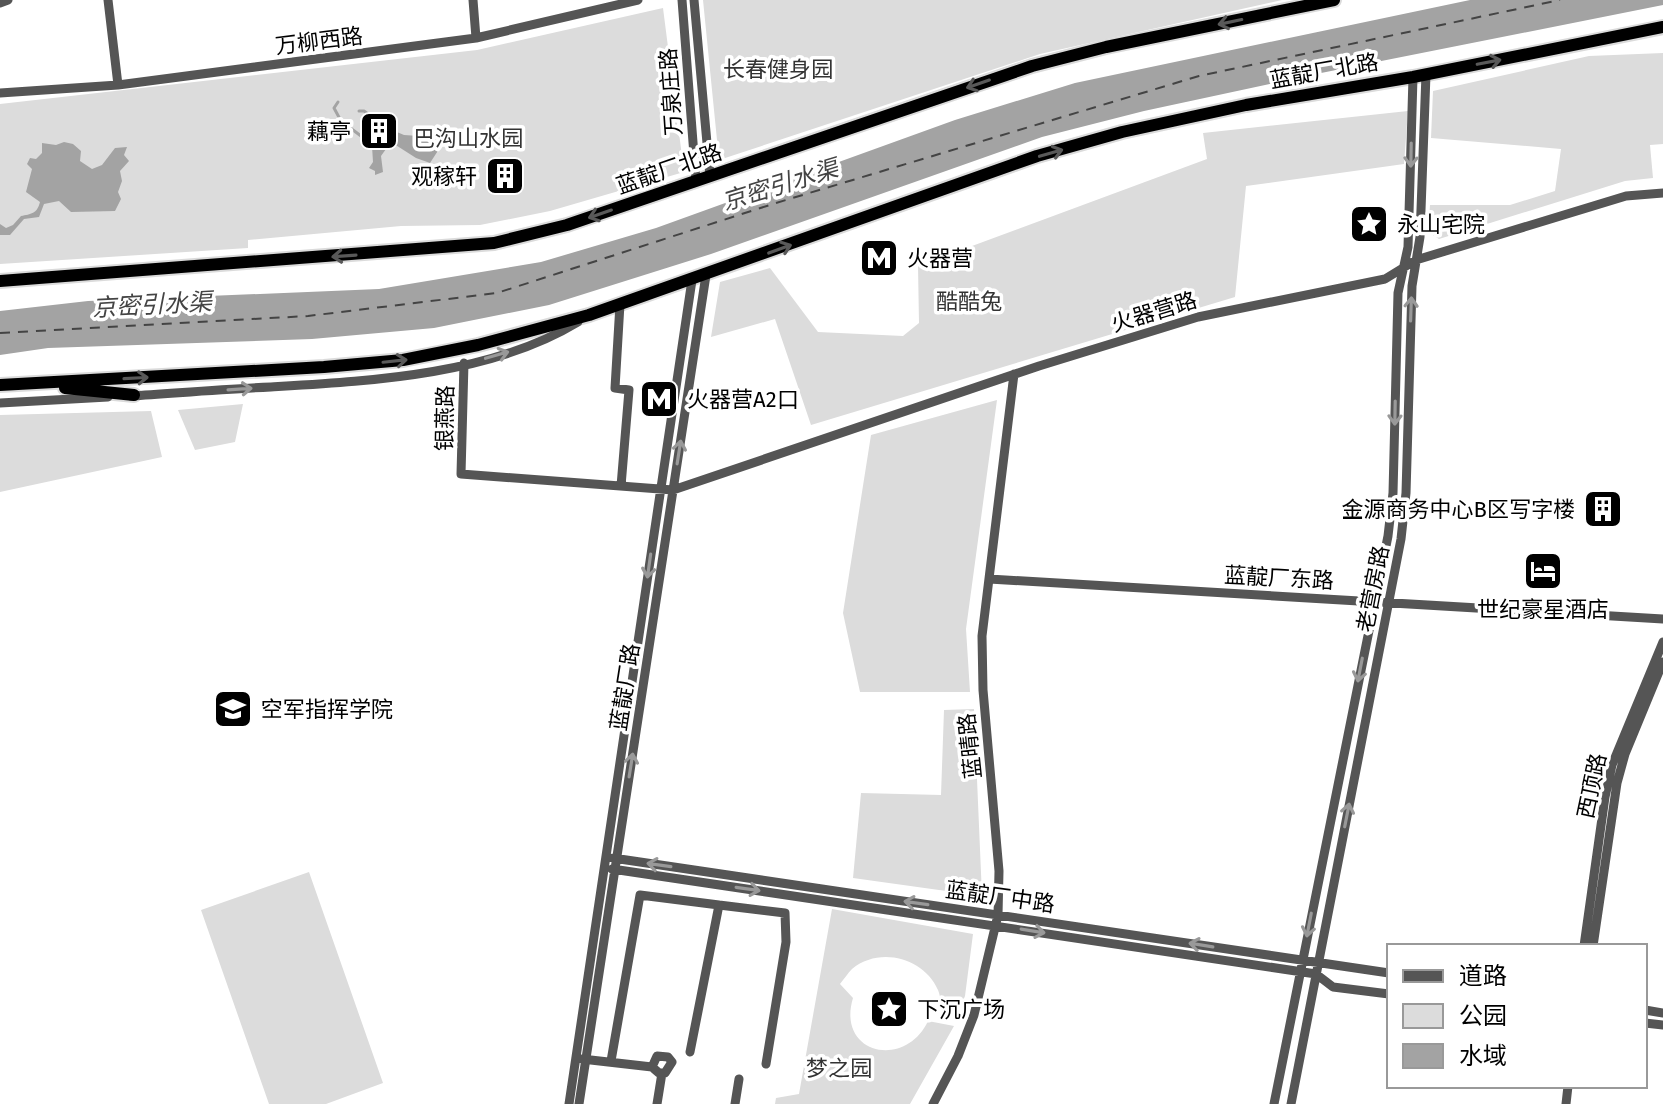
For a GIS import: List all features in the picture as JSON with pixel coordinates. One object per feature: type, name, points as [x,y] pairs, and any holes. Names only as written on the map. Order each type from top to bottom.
[{"type":"highway","name":"蓝靛厂北路","points":[[0,281],[494,243],[567,225],[1032,66],[1106,47],[1334,0]]},
{"type":"highway","name":"蓝靛厂北路","points":[[0,385],[403,360],[478,345],[589,315],[1037,156],[1122,132],[1246,105],[1413,77],[1663,27]]},
{"type":"highway","points":[[30,384],[134,395]]},
{"type":"street","points":[[0,3],[8,0]]},
{"type":"street","points":[[108,0],[118,85]]},
{"type":"street","points":[[473,0],[476,38]]},
{"type":"street","name":"万柳西路","points":[[0,93],[118,85],[476,38],[638,0]]},
{"type":"street","name":"万泉庄路","points":[[682,0],[696,181]]},
{"type":"street","name":"万泉庄路","points":[[694,0],[710,176]]},
{"type":"street","name":"老营房路","points":[[1291,1104],[1401,539],[1406,493],[1412,286],[1420,237],[1426,74]]},
{"type":"street","name":"老营房路","points":[[1274,1104],[1388,536],[1393,493],[1398,293],[1408,247],[1413,77]]},
{"type":"street","name":"火器营路","points":[[461,474],[673,490],[1014,374],[1198,317],[1385,279],[1416,260],[1626,196],[1663,193]]},
{"type":"street","name":"蓝靛厂路","points":[[579,1104],[706,275]]},
{"type":"street","name":"蓝靛厂路","points":[[569,1104],[692,280]]},
{"type":"street","points":[[620,304],[615,388],[629,390],[621,486]]},
{"type":"street","name":"蓝靛厂北路","points":[[0,403],[363,381],[424,373],[548,340],[589,315]]},
{"type":"street","name":"银燕路","points":[[461,474],[464,363]]},
{"type":"street","name":"蓝晴路","points":[[933,1104],[958,1056],[974,1015],[998,915],[999,871],[983,690],[982,636],[1014,374]]},
{"type":"street","name":"蓝靛厂东路","points":[[989,579],[1663,619]]},
{"type":"street","name":"西顶路","points":[[1584,944],[1612,765],[1663,642]]},
{"type":"street","name":"西顶路","points":[[1593,944],[1617,783],[1625,754],[1663,662]]},
{"type":"street","points":[[605,862],[616,864]]},
{"type":"street","name":"蓝靛厂中路","points":[[616,864],[775,882],[1387,973]]},
{"type":"street","name":"蓝靛厂中路","points":[[616,864],[772,893],[1316,974],[1333,987],[1387,994]]},
{"type":"street","points":[[770,910],[775,882]]},
{"type":"street","points":[[611,1061],[640,895],[785,913],[786,942],[766,1064]]},
{"type":"street","points":[[690,1052],[719,905]]},
{"type":"street","points":[[652,1067],[657,1056],[668,1057],[672,1062],[669,1070],[662,1073]]},
{"type":"street","points":[[575,1061],[586,1057],[652,1067],[662,1073]]},
{"type":"street","points":[[657,1104],[662,1073]]},
{"type":"street","points":[[735,1104],[739,1079]]},
{"type":"green space","name":"长春健身园","points":[[703,0],[1282,0],[1040,54],[719,160]]},
{"type":"green space","name":"巴沟山水园","points":[[663,8],[684,172],[550,211],[480,225],[401,226],[248,240],[248,248],[0,264],[0,104],[477,50]]},
{"type":"green space","points":[[1663,53],[1663,144],[1650,145],[1653,178],[1625,181],[1439,239],[1428,232],[1430,205],[1510,205],[1555,191],[1561,149],[1431,138],[1433,91],[1589,56]]},
{"type":"green space","name":"酷酷兔","points":[[1408,111],[1404,164],[1246,186],[1235,297],[811,425],[775,319],[711,337],[720,282],[770,268],[818,332],[903,336],[919,323],[918,266],[1207,159],[1203,133]]},
{"type":"green space","points":[[997,400],[966,629],[970,692],[860,692],[843,613],[871,435]]},
{"type":"green space","points":[[243,404],[235,442],[195,450],[178,410]]},
{"type":"green space","points":[[151,411],[162,457],[0,492],[0,415]]},
{"type":"green space","points":[[974,709],[982,896],[853,878],[861,793],[941,795],[944,710]]},
{"type":"green space","points":[[309,872],[383,1083],[326,1104],[269,1104],[201,910]]},
{"type":"green space","name":"梦之园","points":[[832,909],[973,934],[965,996],[956,1018],[942,1015],[939,993],[923,970],[900,959],[875,958],[863,962],[852,969],[840,984],[853,998],[850,1017],[854,1032],[863,1043],[876,1049],[890,1050],[904,1046],[917,1036],[928,1021],[954,1026],[910,1104],[775,1104],[776,1098],[799,1094]]},
{"type":"water","name":"京密引水渠","points":[[1470,0],[1663,0],[1663,5],[1316,74],[1144,111],[1042,137],[711,254],[549,305],[434,328],[312,339],[48,348],[0,355],[0,311],[88,301],[379,289],[541,262],[656,228],[955,120],[1075,83]]},
{"type":"water","points":[[385,127],[442,144],[430,163],[391,142],[381,156],[383,172],[375,175],[375,171],[369,168],[373,162],[372,146],[382,142]]},
{"type":"water","points":[[64,142],[73,144],[81,151],[80,161],[92,169],[102,165],[115,148],[127,147],[124,155],[129,161],[120,171],[122,181],[118,192],[121,199],[115,211],[71,212],[59,201],[44,204],[39,217],[24,219],[10,235],[0,235],[0,224],[6,228],[13,225],[21,216],[33,213],[39,206],[40,202],[26,192],[32,169],[27,164],[30,158],[36,159],[42,153],[42,143],[56,145]]},
{"type":"waterway","points":[[338,102],[334,108],[341,121],[373,145]]},
{"type":"waterway","points":[[359,111],[364,111],[385,127]]},
{"type":"ferry route","points":[[0,333],[308,316],[497,293],[776,203],[1199,76],[1560,0]]},
{"type":"place","name":"藕亭","points":[[379,131]]},
{"type":"place","name":"观稼轩","points":[[505,176]]},
{"type":"place","name":"永山宅院","points":[[1369,224]]},
{"type":"place","name":"火器营","points":[[879,258]]},
{"type":"place","name":"火器营A2口","points":[[659,399]]},
{"type":"place","name":"金源商务中心B区写字楼","points":[[1603,509]]},
{"type":"place","name":"世纪豪星酒店","points":[[1543,571]]},
{"type":"place","name":"空军指挥学院","points":[[233,709]]},
{"type":"place","name":"下沉广场","points":[[889,1009]]}]
